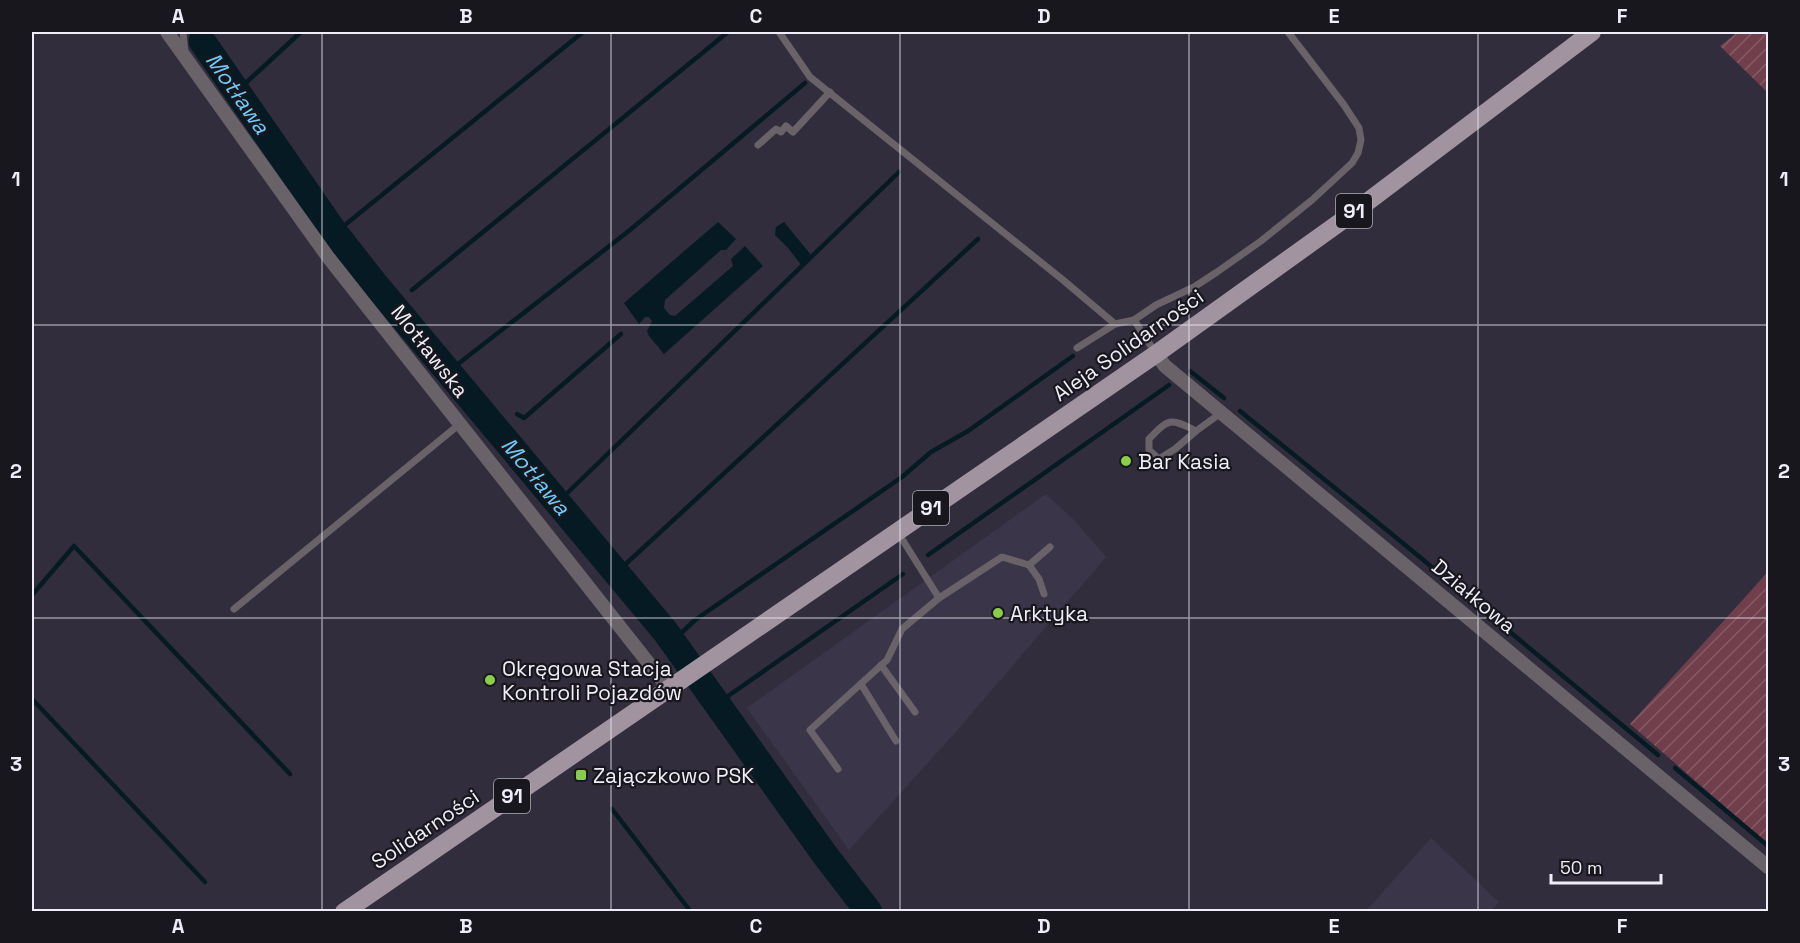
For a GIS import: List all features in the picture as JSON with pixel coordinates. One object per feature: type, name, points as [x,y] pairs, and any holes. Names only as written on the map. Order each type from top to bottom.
[{"type":"main road","name":"Aleja Solidarności","points":[[674,685],[1156,354],[1350,215],[1592,32]]},
{"type":"main road","name":"Solidarności","points":[[344,912],[674,685]]},
{"type":"street","name":"Motławska","points":[[167,32],[328,257],[674,685]]},
{"type":"street","name":"Działkowa","points":[[1156,354],[1165,366],[1221,413],[1768,867]]},
{"type":"lane","points":[[183,32],[186,57]]},
{"type":"lane","points":[[779,32],[810,77],[1115,324]]},
{"type":"lane","points":[[1077,348],[1115,324],[1134,321],[1156,305],[1194,287],[1217,272],[1261,241],[1352,163],[1358,153],[1361,140],[1359,128],[1288,32]]},
{"type":"lane","points":[[758,145],[776,129],[781,132],[786,126],[793,132],[830,92]]},
{"type":"lane","points":[[1134,321],[1156,354]]},
{"type":"lane","points":[[1196,431],[1181,423],[1173,422],[1163,425],[1149,439],[1149,450],[1159,459],[1221,413]]},
{"type":"lane","points":[[234,609],[461,423]]},
{"type":"lane","points":[[897,531],[939,598]]},
{"type":"lane","points":[[1029,565],[1050,547]]},
{"type":"lane","points":[[838,768],[810,730],[887,660],[902,629],[939,598],[1002,557],[1029,565],[1039,579],[1044,594]]},
{"type":"lane","points":[[881,665],[915,712]]},
{"type":"lane","points":[[861,684],[896,741]]},
{"type":"shaded area","points":[[1738,32],[1768,32],[1768,93],[1720,46]]},
{"type":"shaded area","points":[[1046,494],[1074,520],[1106,557],[953,735],[849,850],[747,708]]},
{"type":"shaded area","points":[[1768,572],[1768,844],[1630,724]]},
{"type":"shaded area","points":[[1431,838],[1499,902],[1491,911],[1366,911]]},
{"type":"water","points":[[718,222],[736,239],[726,250],[721,250],[665,300],[664,308],[670,315],[675,316],[733,266],[731,259],[745,246],[763,266],[664,354],[649,336],[647,331],[652,321],[649,317],[645,317],[639,324],[624,303]]},
{"type":"water","points":[[784,222],[812,256],[802,266],[775,235],[776,227]]},
{"type":"waterway","points":[[237,91],[301,32]]},
{"type":"waterway","points":[[335,233],[583,32]]},
{"type":"waterway","points":[[412,290],[728,32]]},
{"type":"waterway","name":"Motława","points":[[202,41],[335,233],[665,631],[825,855],[869,912]]},
{"type":"waterway","points":[[449,371],[630,230],[805,83]]},
{"type":"waterway","points":[[558,502],[899,172]]},
{"type":"waterway","points":[[616,573],[978,239]]},
{"type":"waterway","points":[[517,414],[524,418],[621,334]]},
{"type":"waterway","points":[[673,641],[695,620],[902,477],[931,452],[968,431],[1073,356]]},
{"type":"waterway","points":[[1190,371],[1224,398]]},
{"type":"waterway","points":[[928,555],[1169,385]]},
{"type":"waterway","points":[[1240,411],[1439,573]]},
{"type":"waterway","points":[[32,595],[74,546],[290,774]]},
{"type":"waterway","points":[[718,703],[903,574]]},
{"type":"waterway","points":[[1450,582],[1487,614]]},
{"type":"waterway","points":[[1504,627],[1658,755]]},
{"type":"waterway","points":[[32,699],[205,882]]},
{"type":"waterway","points":[[1675,768],[1768,846]]},
{"type":"waterway","points":[[612,809],[691,912]]},
{"type":"place","name":"Bar Kasia","points":[[1126,461]]},
{"type":"place","name":"Arktyka","points":[[998,613]]},
{"type":"place","name":"Okręgowa Stacja Kontroli Pojazdów","points":[[490,680]]},
{"type":"place","name":"Zajączkowo PSK","points":[[581,775]]}]
